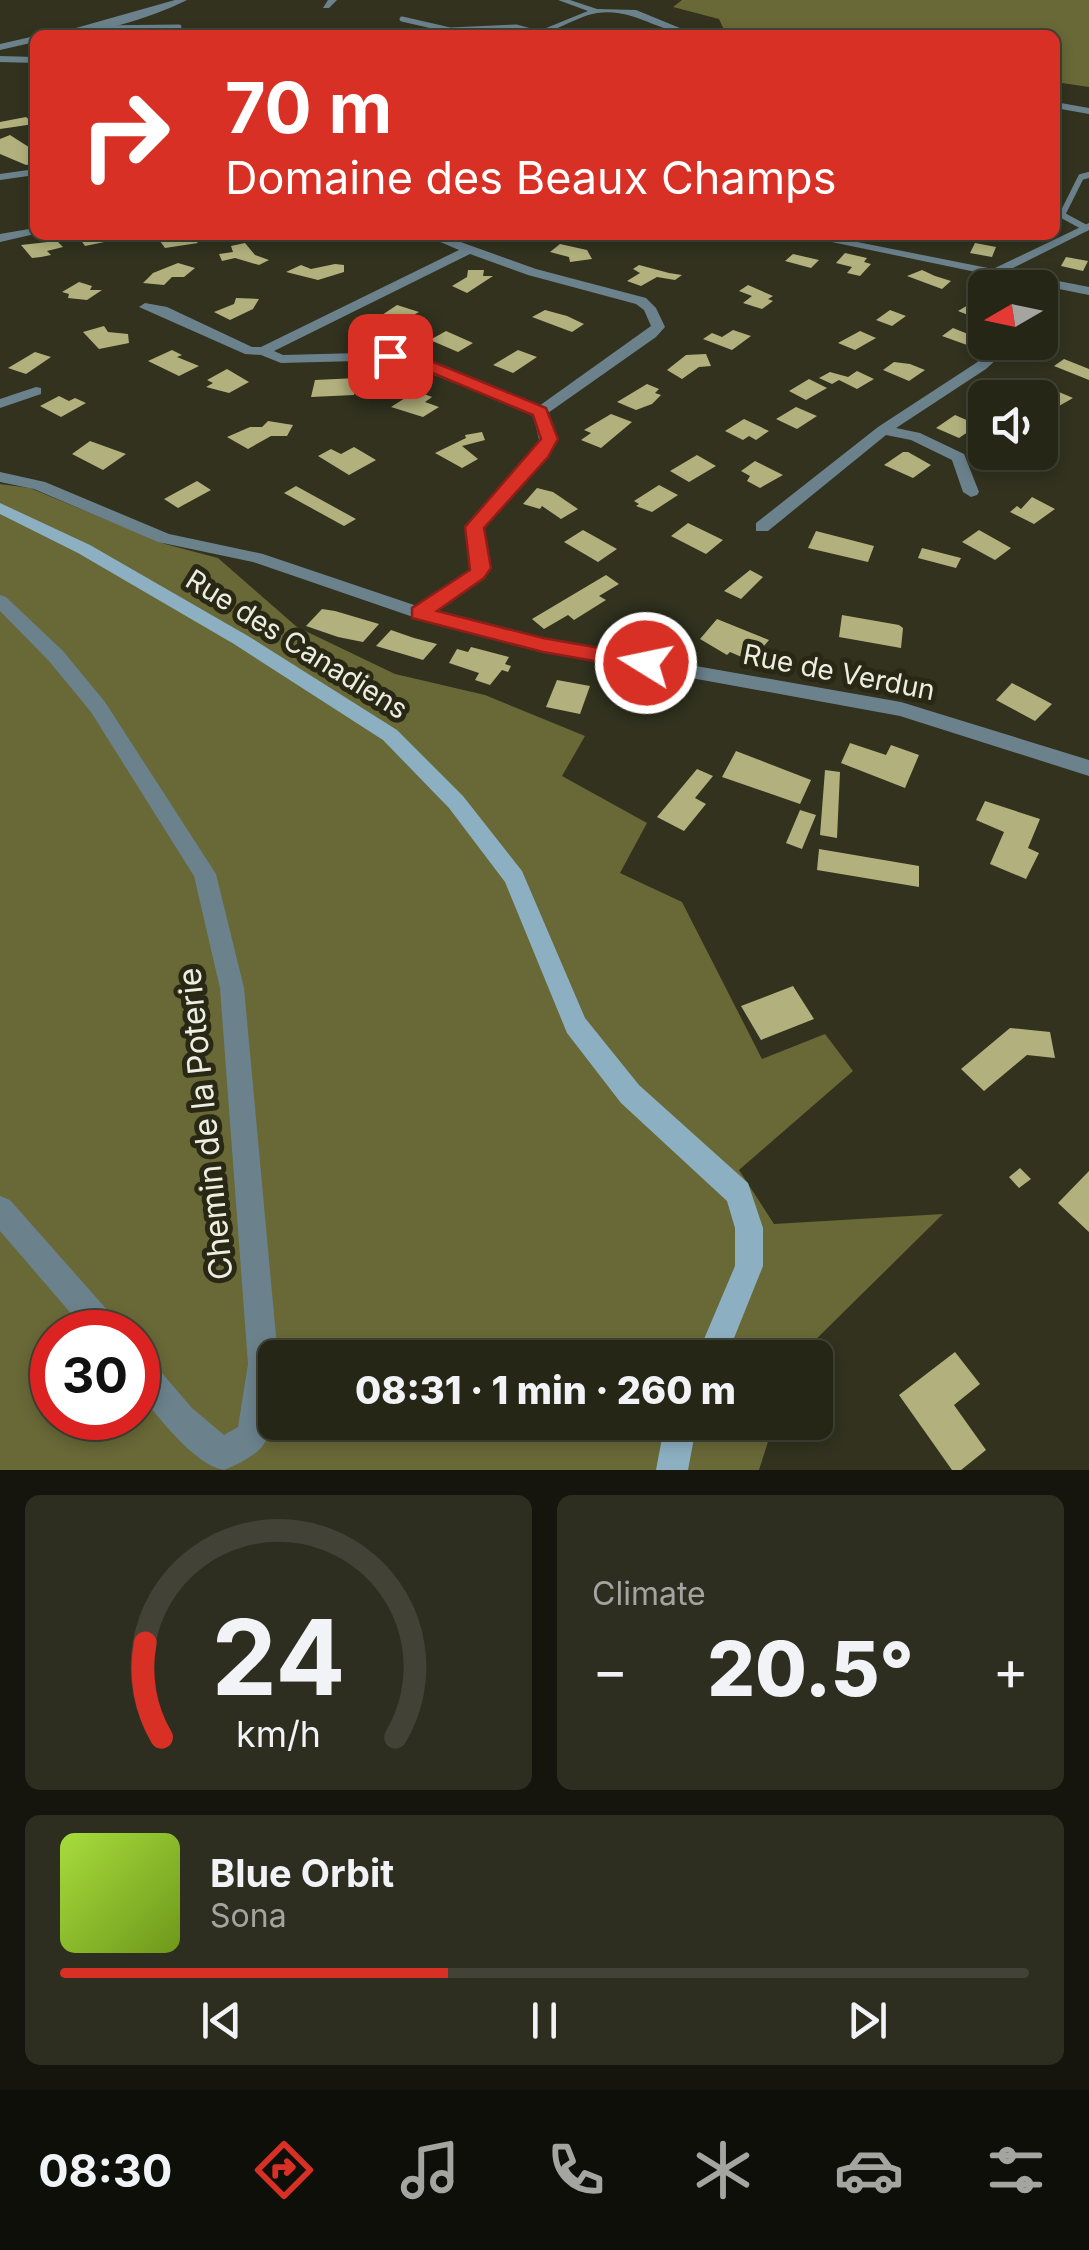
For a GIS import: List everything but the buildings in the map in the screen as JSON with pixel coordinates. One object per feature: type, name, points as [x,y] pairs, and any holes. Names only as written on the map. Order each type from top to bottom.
[{"type":"main road","name":"Rue des Canadiens","points":[[0,508],[84,549],[241,640],[390,736],[456,802],[514,877],[576,1025],[630,1094],[738,1193],[750,1228],[749,1266],[719,1340]]},
{"type":"main road","points":[[672,1470],[678,1440]]},
{"type":"street","points":[[80,30],[178,0]]},
{"type":"street","points":[[562,0],[596,11],[629,11],[680,30]]},
{"type":"street","points":[[546,30],[596,11]]},
{"type":"street","points":[[0,47],[30,40]]},
{"type":"street","points":[[0,59],[30,60]]},
{"type":"street","points":[[1060,106],[1089,111]]},
{"type":"street","points":[[0,177],[30,173]]},
{"type":"street","points":[[1000,270],[1088,227]]},
{"type":"street","points":[[0,238],[30,232]]},
{"type":"street","points":[[443,240],[532,272],[632,297],[647,304],[653,313],[658,327],[651,334],[540,412]]},
{"type":"street","points":[[830,240],[986,270]]},
{"type":"street","points":[[144,307],[162,310],[250,352],[263,351],[468,250]]},
{"type":"street","points":[[1058,285],[1089,291]]},
{"type":"street","points":[[263,351],[280,358],[398,356],[540,412]]},
{"type":"street","points":[[762,526],[883,430],[987,360]]},
{"type":"street","points":[[0,404],[36,391]]},
{"type":"street","points":[[419,613],[472,580],[481,568],[474,527],[548,445],[540,412]]},
{"type":"street","points":[[883,430],[915,436],[959,457],[970,492]]},
{"type":"street","name":"Rue de Verdun","points":[[0,477],[40,484],[164,538],[257,558],[419,613],[543,645],[901,709],[1089,768]]},
{"type":"street","name":"Chemin de la Poterie","points":[[0,600],[56,656],[98,707],[167,810],[204,874],[232,988],[264,1364],[252,1436],[222,1455],[160,1395]]},
{"type":"street","points":[[0,1210],[87,1310]]},
{"type":"lane","points":[[402,18],[450,30],[525,30]]},
{"type":"lane","points":[[90,28],[179,27]]},
{"type":"lane","points":[[1088,227],[1062,215],[1082,177],[1089,175]]},
{"type":"shaded area","points":[[682,0],[1089,0],[1089,87],[1060,83],[1060,30],[724,30],[719,19],[673,7]]},
{"type":"shaded area","points":[[0,484],[30,488],[165,544],[218,558],[297,627],[395,674],[485,695],[585,736],[562,776],[647,823],[620,873],[682,902],[762,1059],[825,1034],[853,1071],[739,1170],[774,1224],[943,1214],[815,1340],[258,1340],[258,1440],[769,1440],[759,1470],[0,1470]]},
{"type":"route","points":[[390,356],[415,360],[540,412],[549,439],[542,454],[474,527],[481,568],[478,574],[419,613],[543,645],[646,663]]}]
